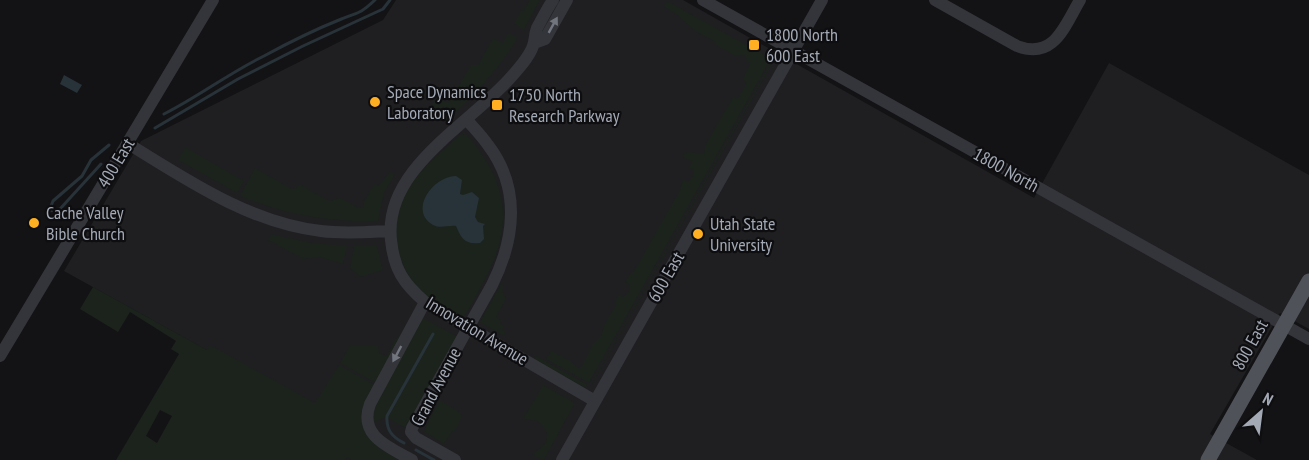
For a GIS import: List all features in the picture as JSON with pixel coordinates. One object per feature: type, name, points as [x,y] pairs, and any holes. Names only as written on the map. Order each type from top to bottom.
[{"type":"main road","name":"800 East","points":[[1208,460],[1309,280]]},
{"type":"street","name":"400 East","points":[[0,357],[213,0]]},
{"type":"street","points":[[127,143],[232,204],[272,220],[322,232],[351,234],[390,231],[394,204],[402,186],[415,167],[467,120],[521,66],[534,43],[535,31],[552,0]]},
{"type":"street","points":[[534,43],[545,39],[567,0]]},
{"type":"street","name":"1800 North","points":[[703,0],[1309,339]]},
{"type":"street","name":"600 East","points":[[562,460],[822,0]]},
{"type":"street","points":[[934,0],[1030,51],[1042,49],[1060,35],[1080,0]]},
{"type":"street","points":[[467,120],[489,146],[501,168],[510,197],[511,228],[500,268],[468,328]]},
{"type":"street","name":"Innovation Avenue","points":[[390,231],[397,269],[409,288],[425,302],[595,401]]},
{"type":"street","points":[[412,460],[377,439],[369,429],[367,416],[370,404],[425,302]]},
{"type":"street","name":"Grand Avenue","points":[[455,460],[416,438],[411,432],[468,328]]},
{"type":"shaded area","name":"Utah State University","points":[[396,0],[683,0],[1034,198],[1109,63],[1309,175],[1309,329],[1280,313],[1210,434],[1257,460],[318,460],[338,423],[64,271],[141,141],[383,20]]},
{"type":"shaded area","points":[[530,0],[540,0],[524,30],[514,24],[521,10],[523,11]]},
{"type":"shaded area","points":[[667,1],[768,57],[769,62],[589,383],[546,359],[551,351],[571,361],[578,368],[582,366],[593,344],[601,336],[605,323],[616,305],[618,295],[624,297],[630,290],[630,285],[625,282],[633,273],[680,190],[683,180],[688,182],[694,175],[694,170],[689,168],[692,162],[683,157],[685,152],[704,154],[705,146],[733,97],[738,98],[747,83],[743,78],[750,65],[744,55],[736,56],[695,31],[676,14],[664,7]]},
{"type":"shaded area","points":[[508,33],[518,38],[475,93],[445,122],[433,113],[436,108],[432,105],[436,97],[448,103],[471,65],[478,65],[493,38],[503,43]]},
{"type":"shaded area","points":[[774,60],[591,386],[591,384]]},
{"type":"shaded area","points":[[64,75],[82,85],[77,93],[60,84]]},
{"type":"shaded area","points":[[461,134],[467,135],[492,171],[503,207],[503,225],[492,264],[463,317],[445,311],[429,300],[416,286],[405,270],[398,251],[396,232],[397,213],[409,186]]},
{"type":"shaded area","points":[[185,147],[244,181],[237,193],[180,161]]},
{"type":"shaded area","points":[[255,168],[292,189],[297,188],[299,184],[329,201],[340,198],[359,208],[364,207],[363,203],[374,184],[378,186],[390,172],[395,175],[384,193],[378,221],[342,220],[291,213],[240,196]]},
{"type":"shaded area","points":[[456,176],[462,180],[460,194],[472,192],[479,198],[475,217],[478,222],[485,224],[483,226],[484,239],[480,243],[464,240],[456,226],[433,225],[426,219],[423,211],[423,203],[432,188],[447,178]]},
{"type":"shaded area","points":[[271,234],[311,243],[347,246],[343,264],[320,257],[303,259],[268,240]]},
{"type":"shaded area","points":[[354,246],[377,246],[383,270],[361,277],[350,268]]},
{"type":"shaded area","points":[[501,284],[504,286],[502,290],[506,299],[496,317],[504,326],[502,330],[506,332],[504,336],[480,322]]},
{"type":"shaded area","points":[[93,287],[207,350],[210,345],[315,403],[339,365],[375,385],[362,418],[401,460],[351,460],[347,457],[345,460],[116,460],[179,354],[171,349],[176,341],[130,312],[118,332],[80,309]],"holes":[[[160,410],[172,416],[157,443],[146,436]]]},
{"type":"shaded area","points":[[423,318],[458,337],[413,418],[408,421],[405,428],[386,417],[372,423],[374,404]]},
{"type":"shaded area","points":[[403,335],[376,383],[340,363],[350,346],[378,346],[379,353],[387,356],[395,339]]},
{"type":"shaded area","points":[[536,356],[588,385],[584,387],[535,360]]},
{"type":"shaded area","points":[[543,385],[575,403],[544,460],[532,455],[546,443],[547,432],[538,421],[523,419]]},
{"type":"shaded area","points":[[439,400],[460,412],[462,417],[455,431],[453,430],[444,444],[424,431]]},
{"type":"waterway","points":[[164,114],[251,63],[311,32],[358,13],[375,0]]},
{"type":"waterway","points":[[155,128],[238,79],[383,9],[390,0]]},
{"type":"waterway","points":[[49,211],[53,201],[82,176],[91,160],[109,145]]},
{"type":"waterway","points":[[49,211],[60,209],[101,164]]},
{"type":"waterway","points":[[404,443],[391,432],[387,416],[433,334]]},
{"type":"waterway","points":[[416,450],[434,460]]},
{"type":"place","name":"1800 North 600 East","points":[[754,45]]},
{"type":"place","name":"Space Dynamics Laboratory","points":[[375,102]]},
{"type":"place","name":"1750 North Research Parkway","points":[[497,105]]},
{"type":"place","name":"Cache Valley Bible Church","points":[[34,223]]},
{"type":"place","name":"Utah State University","points":[[698,234]]}]
